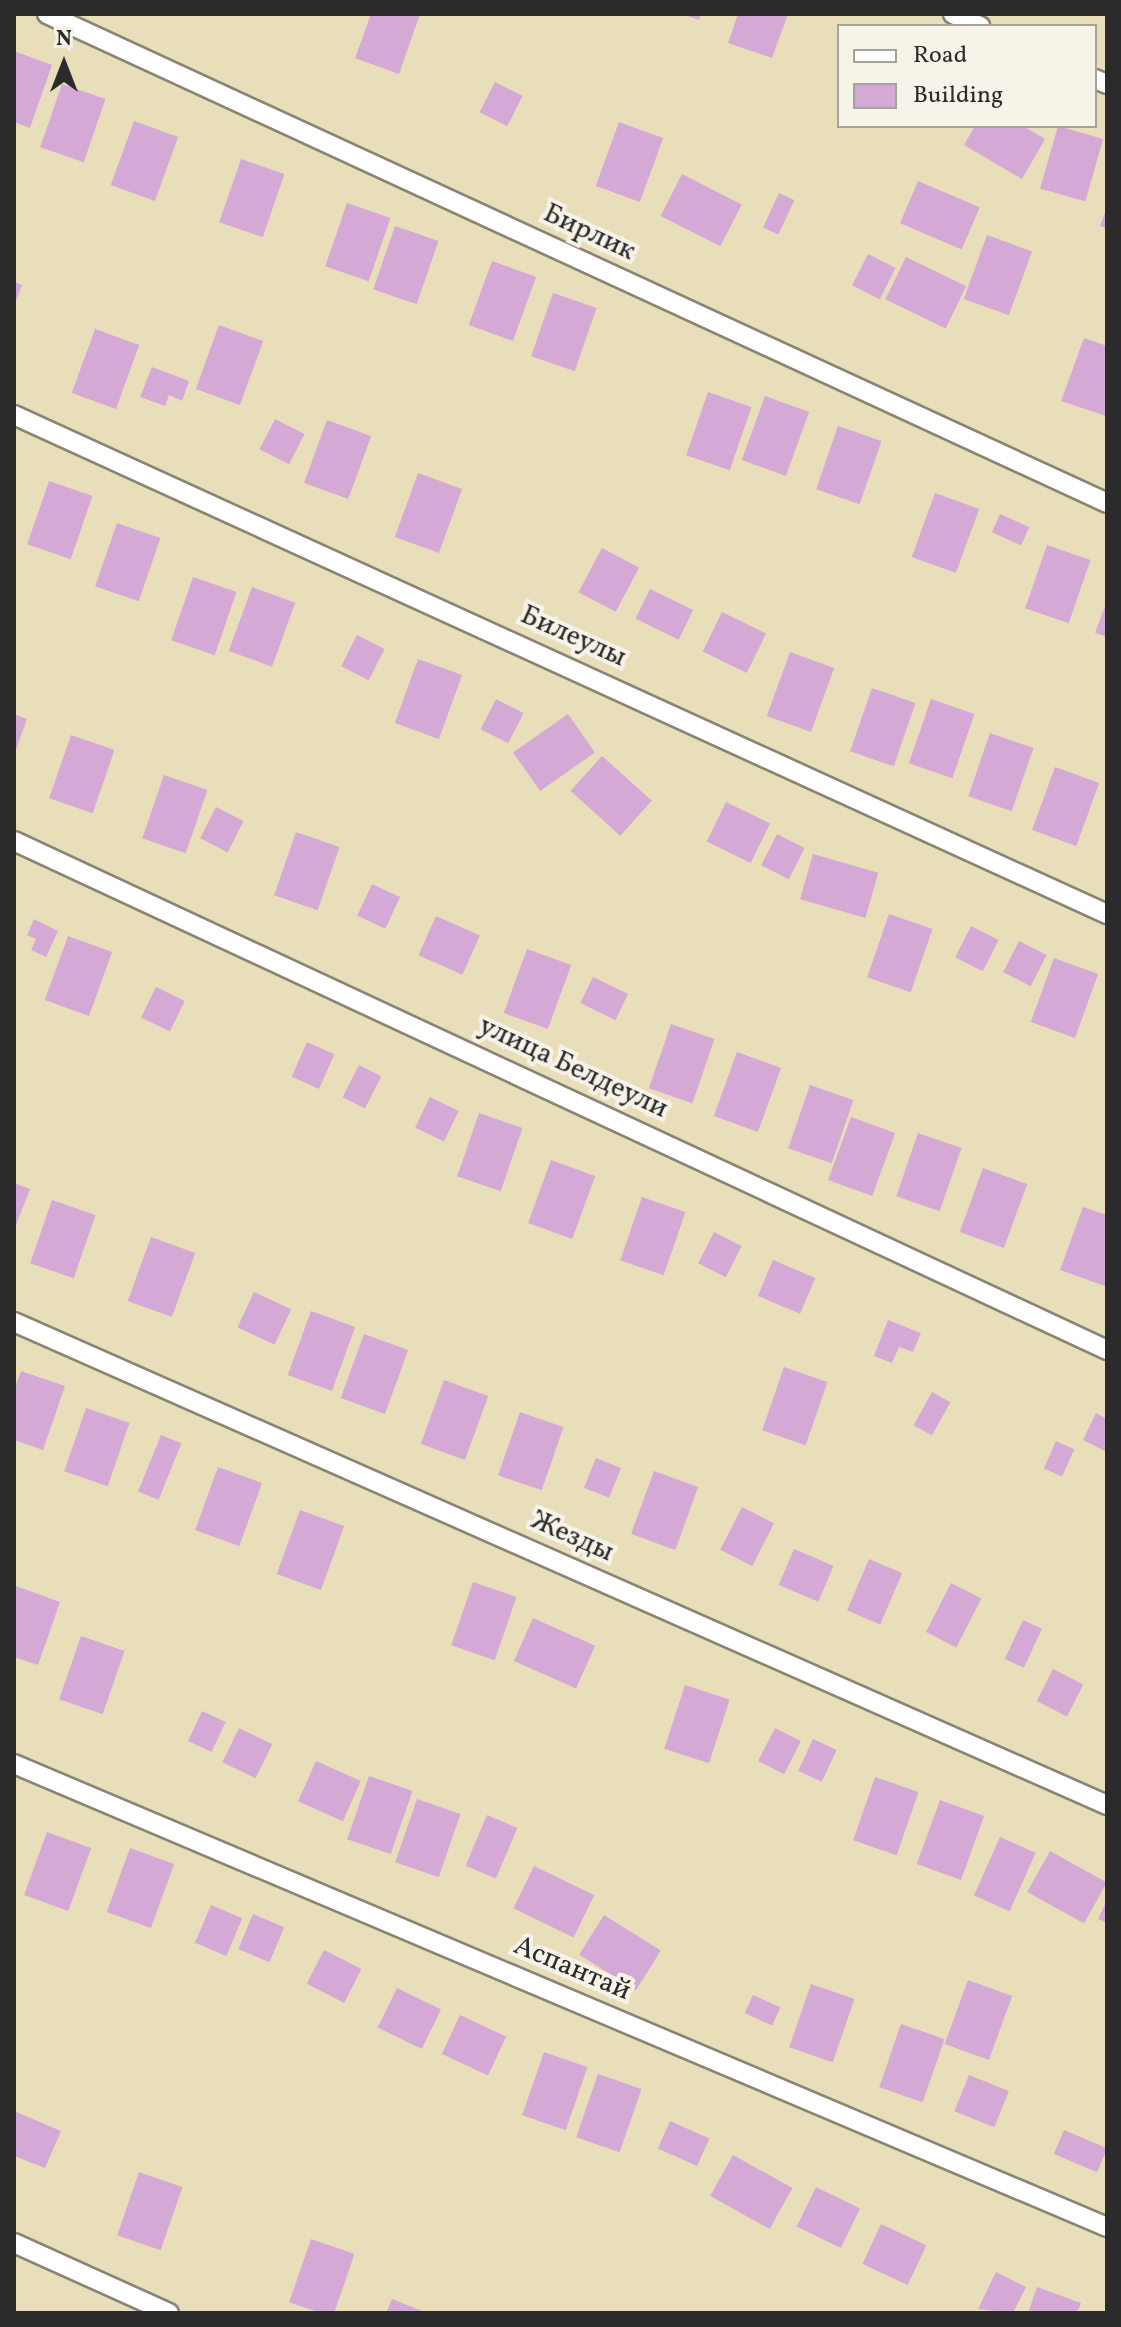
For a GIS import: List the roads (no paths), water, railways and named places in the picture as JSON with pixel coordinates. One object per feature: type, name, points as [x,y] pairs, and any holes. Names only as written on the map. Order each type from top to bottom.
[{"type":"street","name":"Бирлик","points":[[47,14],[1107,503]]},
{"type":"street","points":[[953,14],[976,24]]},
{"type":"street","name":"Билеулы","points":[[14,415],[1107,914]]},
{"type":"street","name":"улица Белдеули","points":[[14,841],[1107,1350]]},
{"type":"street","name":"Жезды","points":[[14,1322],[1107,1805]]},
{"type":"street","name":"Аспантай","points":[[14,1764],[1107,2227]]},
{"type":"street","points":[[14,2243],[169,2313]]}]
